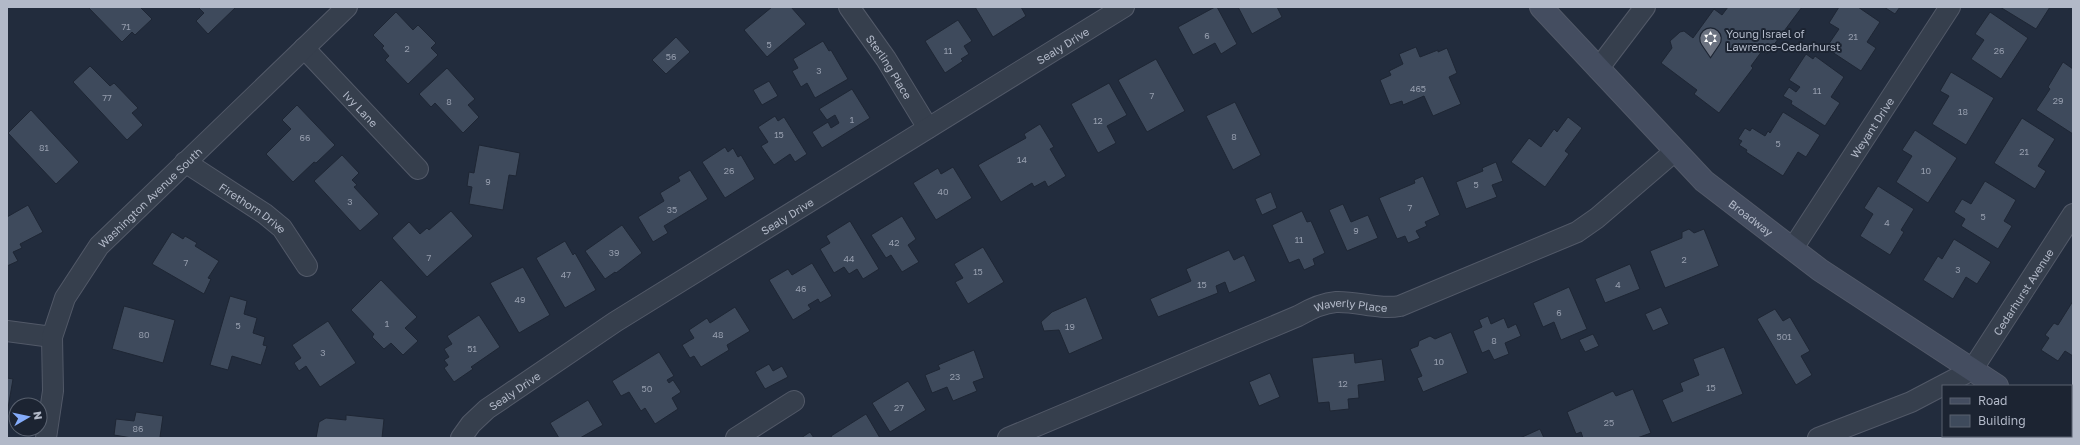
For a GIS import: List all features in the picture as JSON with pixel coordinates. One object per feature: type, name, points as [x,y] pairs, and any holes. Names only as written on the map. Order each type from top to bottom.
[{"type":"main road","name":"Broadway","points":[[1541,7],[1704,181],[1820,270],[1995,385]]},
{"type":"street","name":"Washington Avenue South","points":[[46,438],[53,391],[52,337],[65,298],[99,246],[347,7]]},
{"type":"street","name":"Sterling Place","points":[[848,7],[886,59],[928,128]]},
{"type":"street","name":"Sealy Drive","points":[[461,438],[471,424],[487,409],[609,326],[1124,7]]},
{"type":"street","points":[[1598,69],[1645,7]]},
{"type":"street","name":"Weyant Drive","points":[[1793,248],[1950,7]]},
{"type":"street","name":"Ivy Lane","points":[[304,48],[418,168]]},
{"type":"street","name":"Waverly Place","points":[[1008,438],[1291,319],[1315,306],[1336,302],[1386,309],[1400,306],[1577,232],[1597,218],[1675,151]]},
{"type":"street","name":"Firethorn Drive","points":[[185,162],[265,214],[282,228],[307,266]]},
{"type":"street","name":"Cedarhurst Avenue","points":[[1972,370],[2073,214]]},
{"type":"street","points":[[7,331],[52,337]]},
{"type":"street","points":[[1943,385],[1972,370]]},
{"type":"street","points":[[1818,438],[1911,402],[1942,386]]},
{"type":"street","points":[[736,438],[794,401]]},
{"type":"building","points":[[88,7],[140,7],[152,19],[135,35],[132,32],[122,42]]},
{"type":"building","points":[[198,7],[236,7],[208,34],[196,21],[204,13]]},
{"type":"building","points":[[772,7],[791,7],[806,24],[767,57],[744,30]]},
{"type":"building","points":[[975,7],[1021,7],[1026,16],[993,37]]},
{"type":"building","points":[[1217,7],[1237,44],[1221,54],[1215,43],[1193,55],[1178,27]]},
{"type":"building","points":[[1238,7],[1277,7],[1282,17],[1252,34]]},
{"type":"building","name":"Young Israel of Lawrence-Cedarhurst","points":[[1728,7],[1802,7],[1767,54],[1762,51],[1751,66],[1753,68],[1719,113],[1694,94],[1697,90],[1661,63],[1672,48],[1670,41],[1680,32],[1684,31],[1693,38],[1714,9],[1722,15]]},
{"type":"building","points":[[1839,7],[1858,7],[1880,22],[1867,42],[1876,48],[1861,71],[1826,48],[1839,29],[1829,23]]},
{"type":"building","points":[[1884,7],[1900,7],[1895,14]]},
{"type":"building","points":[[2000,7],[2050,7],[2036,29]]},
{"type":"building","points":[[396,12],[413,30],[418,25],[436,43],[431,48],[438,55],[408,84],[385,60],[389,56],[382,48],[384,46],[373,35]]},
{"type":"building","points":[[1990,12],[2028,38],[2001,79],[1971,59],[1984,40],[1975,34]]},
{"type":"building","points":[[958,20],[972,41],[964,46],[969,54],[961,59],[963,61],[945,73],[925,41]]},
{"type":"building","points":[[676,37],[690,52],[666,74],[652,60]]},
{"type":"building","points":[[823,41],[829,51],[831,50],[848,79],[815,98],[807,83],[801,87],[792,71],[798,68],[793,59]]},
{"type":"building","points":[[1416,47],[1420,57],[1447,48],[1457,73],[1449,77],[1461,104],[1433,116],[1424,96],[1403,105],[1402,101],[1390,105],[1380,80],[1391,75],[1389,71],[1403,64],[1399,54]]},
{"type":"building","points":[[1806,54],[1813,59],[1815,56],[1844,77],[1831,97],[1840,103],[1825,126],[1791,104],[1792,101],[1783,96],[1789,87],[1796,92],[1800,87],[1789,80]]},
{"type":"building","points":[[1156,59],[1185,111],[1147,132],[1118,80]]},
{"type":"building","points":[[2063,62],[2073,69],[2073,134],[2036,110],[2050,89],[2048,87]]},
{"type":"building","points":[[90,66],[110,86],[114,83],[138,108],[132,113],[143,125],[127,140],[73,82]]},
{"type":"building","points":[[447,68],[475,99],[468,105],[479,117],[463,133],[435,103],[431,107],[419,94]]},
{"type":"building","points":[[1951,72],[1994,98],[1966,145],[1932,124],[1949,96],[1940,91]]},
{"type":"building","points":[[769,81],[778,96],[762,105],[753,90]]},
{"type":"building","points":[[1109,83],[1127,115],[1107,126],[1116,143],[1098,153],[1071,104]]},
{"type":"building","points":[[852,89],[870,118],[822,148],[812,132],[828,122],[831,128],[839,123],[835,115],[827,120],[819,109]]},
{"type":"building","points":[[1235,102],[1261,155],[1233,170],[1206,116]]},
{"type":"building","points":[[297,105],[335,145],[293,182],[266,154],[291,129],[282,120]]},
{"type":"building","points":[[31,110],[79,162],[56,184],[8,133]]},
{"type":"building","points":[[1783,112],[1820,135],[1806,157],[1798,152],[1783,176],[1746,152],[1747,150],[1739,145],[1742,141],[1738,139],[1745,128],[1750,131],[1752,128],[1765,136],[1768,131],[1770,133]]},
{"type":"building","points":[[775,116],[778,121],[784,117],[807,154],[795,162],[790,154],[774,165],[761,146],[768,142],[758,127]]},
{"type":"building","points":[[1568,117],[1582,128],[1565,151],[1569,154],[1545,187],[1511,162],[1529,138],[1541,147],[1554,129],[1557,132]]},
{"type":"building","points":[[2022,118],[2055,139],[2038,166],[2046,171],[2035,189],[1994,163]]},
{"type":"building","points":[[1040,124],[1054,147],[1050,149],[1066,176],[1048,187],[1045,181],[1034,187],[1032,183],[1001,202],[978,165],[1026,138],[1024,134]]},
{"type":"building","points":[[1915,130],[1957,158],[1928,203],[1896,182],[1912,156],[1902,150]]},
{"type":"building","points":[[479,145],[520,153],[516,176],[509,175],[503,210],[469,204],[472,187],[467,186],[469,172],[474,173]]},
{"type":"building","points":[[725,147],[728,152],[733,148],[738,157],[741,155],[755,179],[725,198],[702,162]]},
{"type":"building","points":[[342,155],[359,173],[352,180],[357,185],[354,187],[379,214],[360,231],[314,181]]},
{"type":"building","points":[[1496,162],[1503,181],[1492,185],[1497,197],[1466,209],[1456,182],[1483,171],[1482,168]]},
{"type":"building","points":[[953,167],[972,198],[936,220],[913,183],[938,168],[941,174]]},
{"type":"building","points":[[690,170],[708,199],[664,226],[668,233],[653,242],[638,217],[664,201],[660,193],[680,181],[678,177]]},
{"type":"building","points":[[1423,176],[1440,215],[1425,222],[1427,226],[1416,231],[1420,238],[1408,243],[1405,236],[1397,239],[1379,198],[1415,183],[1414,180]]},
{"type":"building","points":[[1985,181],[2016,200],[2004,221],[2012,226],[1998,249],[1961,226],[1965,219],[1954,212],[1962,199],[1971,204]]},
{"type":"building","points":[[1878,186],[1914,209],[1901,230],[1904,232],[1890,255],[1860,236],[1873,214],[1864,208]]},
{"type":"building","points":[[1271,192],[1277,208],[1262,215],[1255,199]]},
{"type":"building","points":[[1343,204],[1351,222],[1368,215],[1378,238],[1347,251],[1329,210]]},
{"type":"building","points":[[28,205],[43,232],[20,244],[22,248],[13,252],[18,261],[7,266],[7,217]]},
{"type":"building","points":[[451,211],[473,236],[427,277],[392,238],[409,222],[420,234],[427,228],[429,230]]},
{"type":"building","points":[[1302,211],[1307,222],[1311,221],[1325,253],[1313,259],[1315,265],[1304,270],[1299,259],[1289,263],[1272,225]]},
{"type":"building","points":[[902,216],[916,239],[908,245],[919,262],[902,272],[891,255],[886,258],[871,235]]},
{"type":"building","points":[[850,221],[879,269],[863,279],[857,269],[849,274],[844,267],[834,273],[820,249],[830,243],[826,236]]},
{"type":"building","points":[[622,225],[642,253],[616,273],[615,272],[605,279],[585,251]]},
{"type":"building","points":[[1689,229],[1694,233],[1704,229],[1719,266],[1665,288],[1650,251],[1682,238],[1682,232]]},
{"type":"building","points":[[172,232],[183,239],[185,236],[197,243],[195,246],[219,261],[208,278],[211,279],[204,294],[152,264]]},
{"type":"building","points":[[1954,239],[1991,262],[1977,284],[1966,277],[1953,299],[1923,280],[1938,256],[1942,259]]},
{"type":"building","points":[[565,241],[573,255],[575,253],[596,290],[565,308],[536,258]]},
{"type":"building","points":[[983,247],[1004,282],[968,304],[955,282],[963,278],[954,264]]},
{"type":"building","points":[[1229,250],[1234,260],[1244,255],[1256,281],[1229,293],[1225,282],[1216,286],[1218,293],[1158,317],[1150,299],[1191,281],[1186,269]]},
{"type":"building","points":[[812,263],[832,296],[820,303],[818,299],[808,305],[811,309],[793,320],[769,280],[788,269],[792,275]]},
{"type":"building","points":[[1630,264],[1640,289],[1605,303],[1595,279]]},
{"type":"building","points":[[523,267],[550,315],[519,333],[490,283]]},
{"type":"building","points":[[381,280],[417,317],[405,328],[418,341],[403,355],[391,343],[384,349],[372,337],[374,334],[351,310]]},
{"type":"building","points":[[1569,287],[1587,329],[1561,340],[1554,322],[1543,327],[1533,303]]},
{"type":"building","points":[[230,296],[247,301],[244,314],[257,318],[253,333],[265,337],[263,345],[267,346],[261,365],[232,356],[228,370],[210,365]]},
{"type":"building","points":[[1086,297],[1103,339],[1069,354],[1059,330],[1044,331],[1041,322],[1052,312]]},
{"type":"building","points":[[2073,301],[2073,356],[2065,351],[2058,361],[2041,350],[2049,338],[2045,335],[2054,323],[2058,325]]},
{"type":"building","points":[[124,306],[175,320],[163,363],[112,349]]},
{"type":"building","points":[[735,307],[750,331],[727,345],[729,350],[701,367],[694,356],[690,358],[682,345],[694,338],[689,330],[707,318],[710,323]]},
{"type":"building","points":[[1661,307],[1669,324],[1653,331],[1645,314]]},
{"type":"building","points":[[1775,309],[1783,321],[1790,317],[1810,351],[1801,356],[1812,375],[1796,385],[1757,319]]},
{"type":"building","points":[[479,315],[500,347],[471,367],[473,369],[454,382],[444,368],[448,365],[444,360],[449,357],[444,349],[452,344],[447,336]]},
{"type":"building","points":[[1488,316],[1491,324],[1504,318],[1508,328],[1516,324],[1521,336],[1505,343],[1509,354],[1494,360],[1489,350],[1482,353],[1473,331],[1482,327],[1479,320]]},
{"type":"building","points":[[328,321],[356,363],[320,387],[306,366],[299,371],[294,363],[301,358],[292,345]]},
{"type":"building","points":[[1451,332],[1468,373],[1423,392],[1417,378],[1422,376],[1410,349],[1418,346],[1419,341],[1430,336],[1435,339]]},
{"type":"building","points":[[1593,334],[1599,346],[1585,352],[1579,340]]},
{"type":"building","points":[[1724,347],[1743,394],[1672,423],[1662,400],[1683,391],[1680,383],[1699,375],[1693,359]]},
{"type":"building","points":[[974,350],[984,378],[973,382],[977,391],[953,401],[947,387],[932,393],[925,375],[940,369],[938,365]]},
{"type":"building","points":[[659,352],[674,376],[667,380],[669,383],[673,380],[681,392],[672,398],[678,409],[655,424],[645,408],[641,411],[629,392],[621,396],[612,381]]},
{"type":"building","points":[[1354,353],[1355,363],[1382,359],[1385,381],[1358,385],[1359,398],[1348,399],[1349,409],[1330,411],[1329,402],[1318,403],[1312,358]]},
{"type":"building","points":[[769,364],[773,371],[782,366],[788,377],[765,389],[755,372]]},
{"type":"building","points":[[1270,373],[1280,397],[1259,406],[1249,382]]},
{"type":"building","points":[[7,378],[13,379],[10,397],[8,397],[7,414]]},
{"type":"building","points":[[908,381],[926,410],[890,432],[872,403]]},
{"type":"building","points":[[1633,389],[1651,433],[1637,438],[1583,438],[1581,432],[1576,434],[1567,412],[1613,391],[1616,396]]},
{"type":"building","points":[[588,400],[603,425],[580,438],[559,438],[550,423]]},
{"type":"building","points":[[136,412],[163,416],[160,437],[167,438],[132,438],[114,435],[116,419],[134,421]]},
{"type":"building","points":[[866,414],[880,438],[832,438],[831,436]]},
{"type":"building","points":[[346,415],[384,419],[382,438],[316,438],[319,422],[326,418],[346,420]]},
{"type":"building","points":[[1540,429],[1544,438],[1520,438]]},
{"type":"building","points":[[810,432],[814,438],[801,438]]},
{"type":"building","points":[[1974,437],[1974,438],[1939,438]]},
{"type":"place","name":"Young Israel of Lawrence-Cedarhurst","points":[[1710,58]]}]
